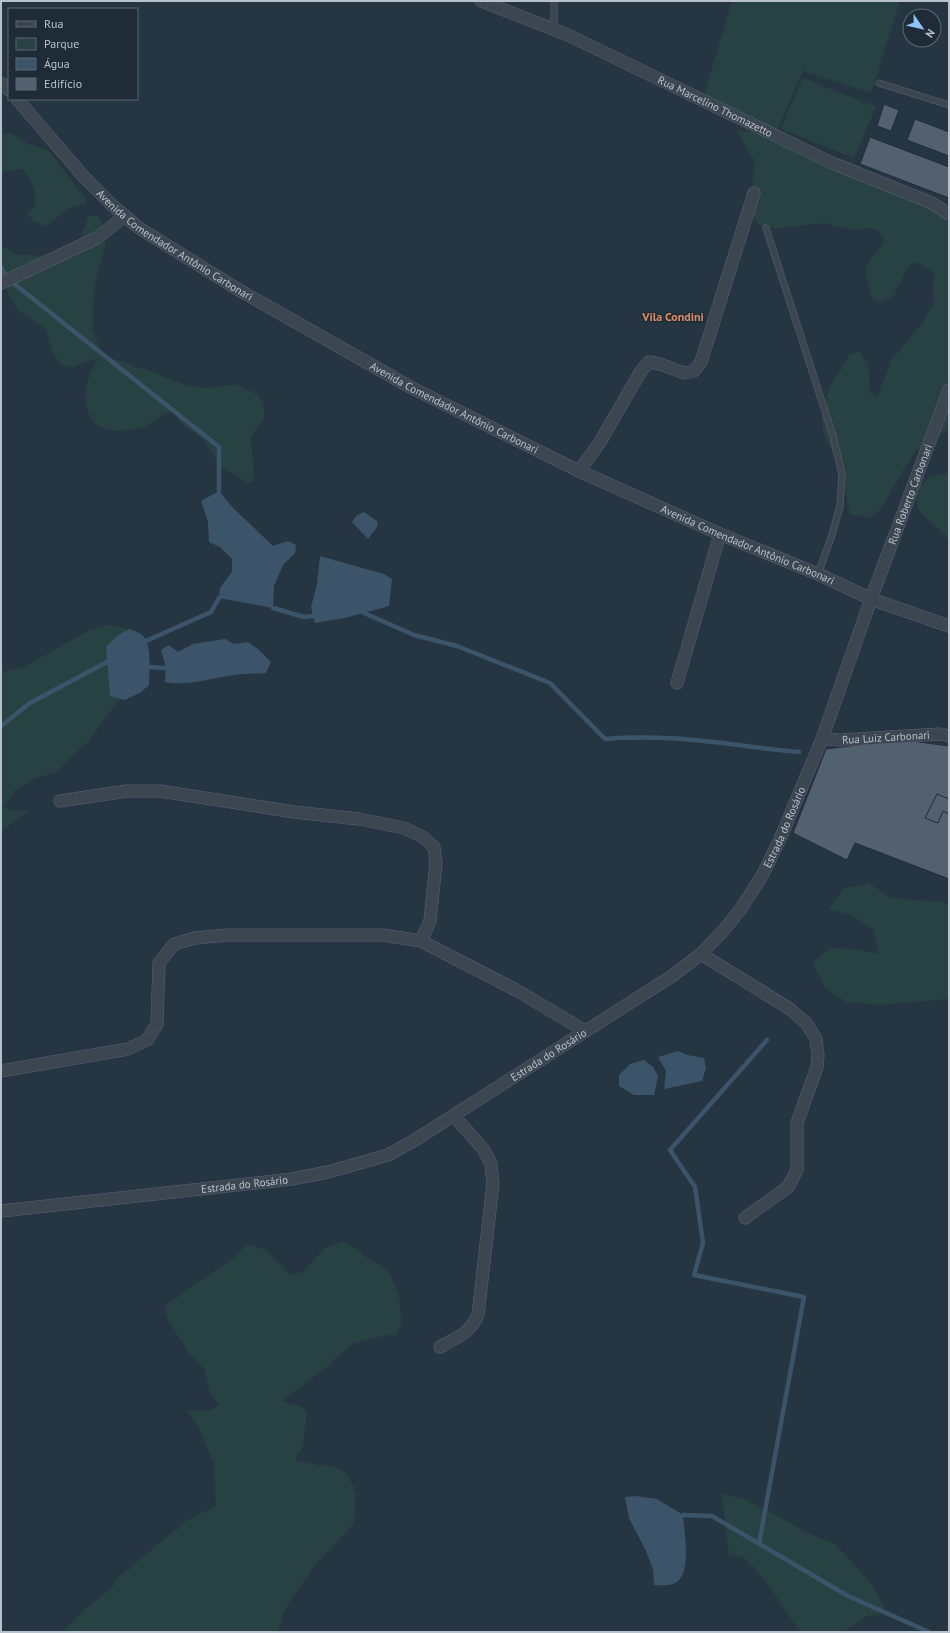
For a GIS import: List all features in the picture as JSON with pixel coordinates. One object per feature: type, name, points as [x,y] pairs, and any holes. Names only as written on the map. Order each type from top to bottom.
[{"type":"street","name":"Rua Marcelino Thomazetto","points":[[481,1],[554,30],[832,163],[932,203],[949,214]]},
{"type":"street","name":"Avenida Comendador Antônio Carbonari","points":[[18,100],[84,177],[139,228],[239,290],[405,384],[579,471],[720,534],[818,574],[872,599],[949,626]]},
{"type":"street","points":[[579,471],[600,442],[641,371],[649,362],[660,364],[684,373],[694,371],[701,362],[754,193]]},
{"type":"street","points":[[1,283],[97,238],[125,216]]},
{"type":"street","name":"Rua Roberto Carbonari","points":[[872,599],[949,390]]},
{"type":"street","points":[[677,684],[720,534]]},
{"type":"street","name":"Estrada do Rosário","points":[[1,1211],[292,1178],[328,1172],[388,1156],[454,1116],[672,976],[702,954],[723,931],[740,910],[762,876],[780,839],[822,739],[872,599]]},
{"type":"street","name":"Rua Luiz Carbonari","points":[[822,739],[840,740],[940,734],[949,736]]},
{"type":"street","points":[[60,801],[127,791],[160,791],[294,812],[359,819],[404,828],[423,837],[434,847],[436,863],[430,921],[421,941]]},
{"type":"street","points":[[1,1071],[128,1049],[146,1040],[157,1024],[159,963],[174,944],[195,938],[228,935],[383,935],[421,941],[518,991],[585,1031]]},
{"type":"street","points":[[702,954],[790,1009],[807,1024],[816,1039],[818,1055],[817,1067],[798,1123],[797,1170],[788,1187],[745,1218]]},
{"type":"street","points":[[440,1347],[464,1334],[473,1326],[478,1315],[493,1183],[491,1164],[484,1150],[454,1116]]},
{"type":"lane","points":[[554,1],[554,30]]},
{"type":"lane","points":[[879,83],[949,105]]},
{"type":"lane","points":[[766,228],[833,436],[842,474],[840,506],[832,535],[818,574]]},
{"type":"green space","points":[[732,1],[900,1],[871,93],[803,71],[777,130],[704,95]]},
{"type":"green space","points":[[803,78],[876,107],[854,158],[781,129]]},
{"type":"green space","points":[[737,131],[769,133],[855,164],[949,209],[949,429],[914,453],[880,510],[868,518],[850,514],[841,472],[823,432],[822,419],[829,388],[849,355],[859,351],[868,364],[870,393],[877,397],[892,359],[923,322],[934,303],[932,286],[935,273],[916,262],[908,266],[894,296],[881,303],[873,300],[866,276],[868,264],[883,245],[884,238],[877,230],[871,228],[852,230],[824,223],[774,229],[758,224],[750,210],[755,163]]},
{"type":"green space","points":[[11,133],[30,145],[49,151],[87,201],[85,205],[72,207],[46,226],[33,221],[27,213],[36,206],[31,181],[22,169],[1,172],[1,134]]},
{"type":"green space","points":[[98,215],[105,232],[105,245],[96,280],[93,313],[94,334],[102,351],[100,356],[122,361],[188,386],[205,388],[235,385],[256,393],[263,403],[265,417],[251,437],[254,482],[247,483],[220,466],[204,440],[180,423],[175,411],[166,413],[145,426],[134,429],[111,430],[94,422],[87,407],[86,387],[92,369],[99,357],[72,367],[61,365],[53,353],[46,329],[17,310],[1,279],[1,246],[15,254],[61,257],[78,246],[88,216]]},
{"type":"green space","points":[[949,473],[949,539],[921,513],[917,505],[918,489],[930,477]]},
{"type":"green space","points":[[109,625],[124,628],[137,635],[132,685],[116,703],[89,741],[57,772],[35,778],[17,789],[2,808],[14,811],[30,810],[1,831],[1,672],[24,667],[88,631]]},
{"type":"green space","points":[[869,883],[891,898],[942,902],[949,905],[949,999],[881,1005],[846,1002],[824,987],[813,963],[830,948],[855,949],[878,954],[874,930],[852,915],[829,909],[844,888]]},
{"type":"green space","points":[[344,1241],[389,1272],[399,1295],[402,1324],[395,1336],[386,1335],[353,1343],[322,1371],[281,1401],[302,1407],[307,1413],[303,1445],[295,1461],[338,1469],[347,1474],[351,1480],[355,1494],[355,1502],[354,1524],[314,1566],[285,1609],[278,1632],[63,1632],[84,1610],[112,1588],[114,1581],[186,1521],[216,1506],[214,1463],[197,1424],[187,1411],[212,1410],[219,1404],[210,1393],[204,1369],[189,1353],[168,1320],[165,1310],[166,1304],[234,1258],[247,1244],[264,1249],[290,1275],[303,1272],[326,1247]]},
{"type":"green space","points":[[722,1493],[747,1500],[816,1537],[835,1544],[871,1583],[888,1614],[866,1616],[844,1632],[800,1632],[765,1580],[743,1557],[735,1555],[729,1556]]},
{"type":"water","points":[[219,491],[233,508],[273,546],[288,541],[296,545],[295,553],[283,565],[274,586],[273,608],[219,598],[220,588],[232,572],[232,559],[220,547],[209,542],[208,522],[201,501]]},
{"type":"water","points":[[364,512],[378,522],[377,527],[368,539],[352,522],[357,515]]},
{"type":"water","points":[[320,556],[384,574],[392,579],[389,606],[345,618],[315,623],[311,607],[317,584]]},
{"type":"water","points":[[129,629],[141,634],[145,638],[150,658],[149,685],[140,693],[124,700],[110,696],[106,647],[117,636]]},
{"type":"water","points":[[225,639],[234,644],[248,642],[259,650],[271,662],[266,673],[239,674],[189,683],[165,682],[166,668],[161,650],[169,645],[178,652],[193,644]]},
{"type":"water","points":[[678,1051],[687,1055],[704,1058],[706,1068],[702,1081],[664,1089],[666,1071],[658,1057]]},
{"type":"water","points":[[644,1060],[653,1067],[658,1076],[654,1095],[634,1095],[619,1086],[619,1075],[630,1064]]},
{"type":"water","points":[[635,1496],[657,1499],[683,1515],[686,1543],[685,1564],[683,1573],[679,1580],[673,1584],[654,1585],[653,1569],[646,1551],[629,1518],[625,1497]]},
{"type":"building","points":[[884,104],[899,110],[891,131],[877,126]]},
{"type":"building","points":[[915,119],[949,132],[949,156],[907,140]]},
{"type":"building","points":[[870,137],[949,167],[949,198],[860,164]]},
{"type":"building","points":[[912,741],[949,746],[949,879],[855,843],[847,860],[793,833],[826,749],[866,744]]},
{"type":"building","points":[[937,794],[949,799],[949,814],[943,811],[938,823],[925,818]]},
{"type":"waterway","points":[[1,267],[7,278],[219,447],[219,491]]},
{"type":"waterway","points":[[146,641],[211,612],[219,598]]},
{"type":"waterway","points":[[273,608],[304,617],[313,616]]},
{"type":"waterway","points":[[364,613],[414,635],[457,646],[550,683],[605,739],[673,739],[714,742],[799,752]]},
{"type":"waterway","points":[[1,726],[30,703],[107,662]]},
{"type":"waterway","points":[[149,667],[166,668]]},
{"type":"waterway","points":[[759,1544],[804,1297],[694,1275],[703,1243],[695,1187],[670,1150],[767,1040]]},
{"type":"waterway","points":[[683,1515],[712,1516],[848,1596],[929,1632]]},
{"type":"district","name":"Vila Condini","points":[[673,316]]}]
